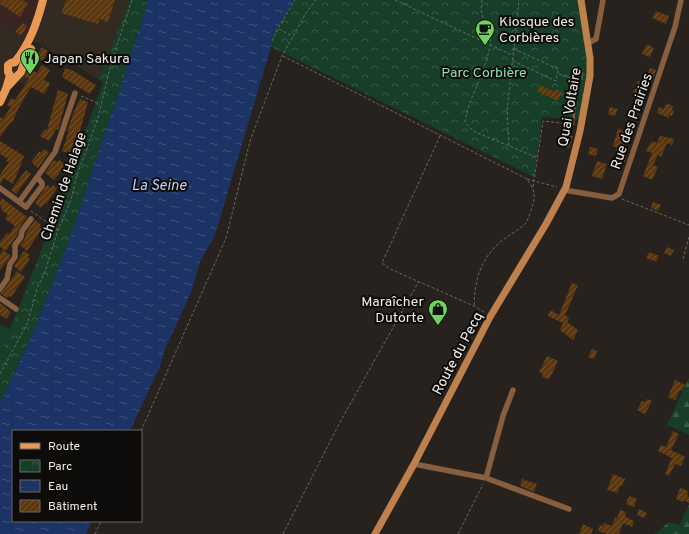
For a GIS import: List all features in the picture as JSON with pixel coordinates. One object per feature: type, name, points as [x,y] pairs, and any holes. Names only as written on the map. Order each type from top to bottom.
[{"type":"main road","points":[[19,65],[11,63],[8,65],[8,72],[13,75],[20,74],[19,65],[34,32],[43,0]]},
{"type":"main road","points":[[19,65],[36,36],[47,0]]},
{"type":"main road","name":"Quai Voltaire","points":[[565,188],[580,131],[590,76],[590,58],[581,0]]},
{"type":"main road","points":[[0,102],[13,75]]},
{"type":"main road","name":"Route du Pecq","points":[[375,534],[414,464],[490,316],[546,224],[565,188]]},
{"type":"street","points":[[588,44],[596,39],[603,0]]},
{"type":"street","name":"Rue des Prairies","points":[[616,196],[619,194],[625,177],[670,42],[681,0]]},
{"type":"street","points":[[19,202],[55,152],[75,94]]},
{"type":"street","points":[[0,188],[26,207],[42,186],[42,183],[37,177]]},
{"type":"street","points":[[565,188],[612,198],[616,196]]},
{"type":"street","points":[[0,289],[7,279],[10,264],[15,257],[15,245],[21,237],[22,231],[31,219]]},
{"type":"street","points":[[0,298],[16,309]]},
{"type":"street","points":[[486,478],[503,416],[513,390]]},
{"type":"street","points":[[414,464],[486,478],[568,509]]},
{"type":"lane","points":[[573,124],[577,80]]},
{"type":"path","name":"Chemin de Halage","points":[[0,374],[27,324],[38,286],[45,272],[58,230],[71,200],[76,178],[98,118],[100,104],[112,60],[132,0]]},
{"type":"path","points":[[272,41],[295,0]]},
{"type":"path","points":[[141,430],[226,238],[250,141],[282,56],[292,36],[316,0]]},
{"type":"path","points":[[395,0],[513,55]]},
{"type":"path","points":[[482,0],[481,14],[489,33],[490,44],[480,80],[466,111],[465,122],[473,131],[510,145],[538,158]]},
{"type":"path","points":[[510,145],[508,112],[519,0]]},
{"type":"path","points":[[278,28],[292,36]]},
{"type":"path","points":[[513,60],[556,81],[558,69],[514,49]]},
{"type":"path","points":[[282,56],[527,179],[565,188]]},
{"type":"path","points":[[582,82],[583,69]]},
{"type":"path","points":[[558,74],[571,78]]},
{"type":"path","points":[[75,94],[100,104]]},
{"type":"path","points":[[533,188],[543,121],[573,124]]},
{"type":"path","points":[[440,135],[382,263],[390,269],[474,306],[490,316]]},
{"type":"path","points":[[474,306],[474,289],[478,274],[485,260],[504,238],[527,223],[535,196],[533,188],[527,179]]},
{"type":"path","points":[[616,196],[689,225]]},
{"type":"path","points":[[26,207],[58,230]]},
{"type":"path","points":[[683,259],[689,237]]},
{"type":"path","points":[[283,534],[339,424],[419,281]]},
{"type":"path","points":[[458,534],[486,478]]},
{"type":"path","points":[[95,534],[101,522]]},
{"type":"shaded area","points":[[0,0],[45,0],[32,41],[0,23]]},
{"type":"shaded area","points":[[45,0],[130,0],[98,79],[38,43],[32,41],[22,61],[39,75],[32,87],[12,79],[0,94],[0,23]]},
{"type":"green space","points":[[130,0],[148,0],[121,87],[73,229],[34,331],[0,403],[0,355],[59,205],[103,82],[98,79]]},
{"type":"green space","name":"Parc Corbière","points":[[294,0],[580,0],[590,58],[582,120],[542,117],[534,177],[271,47],[271,39]]},
{"type":"green space","points":[[0,324],[10,329],[0,355]]},
{"type":"green space","points":[[689,378],[689,435],[667,425]]},
{"type":"green space","points":[[689,505],[689,534],[655,534],[669,522],[679,525]]},
{"type":"water","name":"La Seine","points":[[148,0],[294,0],[271,39],[271,47],[215,235],[199,264],[193,288],[165,349],[160,366],[130,430],[12,430],[12,522],[92,522],[86,534],[0,534],[0,403],[34,331],[73,229],[121,87]]},
{"type":"building","points":[[0,0],[22,0],[28,3],[20,17],[0,4]]},
{"type":"building","points":[[66,0],[115,0],[108,22],[100,19],[98,24],[61,13]]},
{"type":"building","points":[[656,11],[669,16],[666,24],[652,18]]},
{"type":"building","points":[[23,23],[27,26],[20,35],[15,32]]},
{"type":"building","points":[[647,44],[654,48],[650,57],[642,54]]},
{"type":"building","points":[[42,47],[48,51],[43,61],[36,57]]},
{"type":"building","points":[[42,65],[50,70],[44,80],[50,83],[49,86],[44,94],[31,87],[18,109],[12,123],[11,122],[0,137],[0,117],[3,119],[11,107],[7,105],[11,98],[15,100],[29,79],[25,76],[29,68],[37,73]]},
{"type":"building","points":[[65,68],[70,69],[96,85],[90,94],[62,77]]},
{"type":"building","points":[[650,68],[656,70],[652,82],[646,80]]},
{"type":"building","points":[[638,81],[646,84],[641,98],[633,95]]},
{"type":"building","points":[[540,85],[555,92],[556,89],[562,92],[558,101],[537,91]]},
{"type":"building","points":[[58,90],[68,94],[58,130],[56,129],[49,141],[40,136],[45,129],[47,130]]},
{"type":"building","points":[[80,99],[88,102],[78,138],[76,138],[71,154],[62,151],[70,127],[66,133]]},
{"type":"building","points":[[666,103],[673,106],[672,110],[674,111],[672,116],[669,115],[669,118],[657,113],[659,107],[664,109]]},
{"type":"building","points":[[610,107],[618,109],[615,116],[608,114]]},
{"type":"building","points":[[618,129],[629,132],[624,151],[613,146]]},
{"type":"building","points":[[563,131],[571,133],[571,136],[573,136],[569,148],[562,146],[564,138],[562,137]]},
{"type":"building","points":[[660,136],[674,139],[672,145],[667,143],[661,157],[658,155],[653,165],[658,167],[652,180],[643,176],[652,153],[646,151],[652,141],[657,143]]},
{"type":"building","points":[[0,141],[24,156],[13,184],[4,178],[0,184],[0,175],[9,162],[6,161],[8,159],[0,154]]},
{"type":"building","points":[[590,147],[598,149],[596,156],[588,154]]},
{"type":"building","points":[[44,149],[49,153],[38,168],[31,162],[40,151],[41,153]]},
{"type":"building","points":[[619,153],[627,156],[625,162],[617,159]]},
{"type":"building","points":[[54,160],[57,162],[59,160],[66,165],[54,180],[45,173]]},
{"type":"building","points":[[597,161],[607,164],[602,179],[592,176]]},
{"type":"building","points":[[26,170],[31,174],[16,194],[11,190]]},
{"type":"building","points":[[47,185],[51,188],[53,185],[57,188],[46,204],[45,203],[41,208],[35,203]]},
{"type":"building","points":[[2,198],[27,217],[6,251],[0,247],[0,242],[15,226],[5,219],[8,215],[1,210],[2,208],[0,206],[0,201]]},
{"type":"building","points":[[653,202],[661,205],[658,211],[651,208]]},
{"type":"building","points":[[35,220],[41,225],[40,227],[42,229],[27,251],[20,245],[25,239],[26,233]]},
{"type":"building","points":[[667,247],[674,250],[671,256],[664,253]]},
{"type":"building","points":[[3,250],[11,256],[0,270],[0,254]]},
{"type":"building","points":[[24,251],[30,255],[28,258],[30,259],[21,272],[14,266]]},
{"type":"building","points":[[649,252],[659,256],[656,262],[646,258]]},
{"type":"building","points":[[17,271],[25,277],[11,297],[9,296],[7,298],[0,293]]},
{"type":"building","points":[[572,283],[578,285],[565,315],[569,318],[567,322],[578,330],[573,340],[560,330],[563,323],[548,316],[550,310],[559,315]]},
{"type":"building","points":[[0,303],[11,312],[6,319],[0,315]]},
{"type":"building","points":[[592,349],[597,351],[594,359],[588,357]]},
{"type":"building","points":[[547,356],[558,361],[550,378],[548,379],[542,377],[543,374],[539,372]]},
{"type":"building","points":[[675,380],[685,385],[682,391],[680,390],[675,400],[668,397]]},
{"type":"building","points":[[647,399],[652,401],[645,414],[637,410],[642,401],[645,402]]},
{"type":"building","points":[[673,431],[679,434],[671,450],[685,457],[681,466],[675,464],[669,476],[665,474],[672,458],[658,451],[661,445],[666,447]]},
{"type":"building","points":[[613,474],[625,479],[617,493],[607,490]]},
{"type":"building","points":[[522,479],[537,484],[534,492],[520,486]]},
{"type":"building","points":[[680,488],[688,491],[687,496],[689,497],[689,503],[684,500],[683,502],[676,499]]},
{"type":"building","points":[[629,496],[637,499],[634,507],[626,504]]},
{"type":"building","points":[[639,509],[647,513],[644,518],[637,515]]},
{"type":"building","points":[[620,510],[626,512],[626,517],[634,521],[632,527],[623,523],[619,534],[607,534],[598,531],[600,525],[603,526],[604,523],[612,526]]},
{"type":"building","points":[[583,524],[593,529],[591,534],[579,534]]},
{"type":"place","name":"Kiosque des Corbières","points":[[485,46]]},
{"type":"place","name":"Japan Sakura","points":[[30,75]]},
{"type":"place","name":"Maraîcher Dutorte","points":[[438,326]]}]
